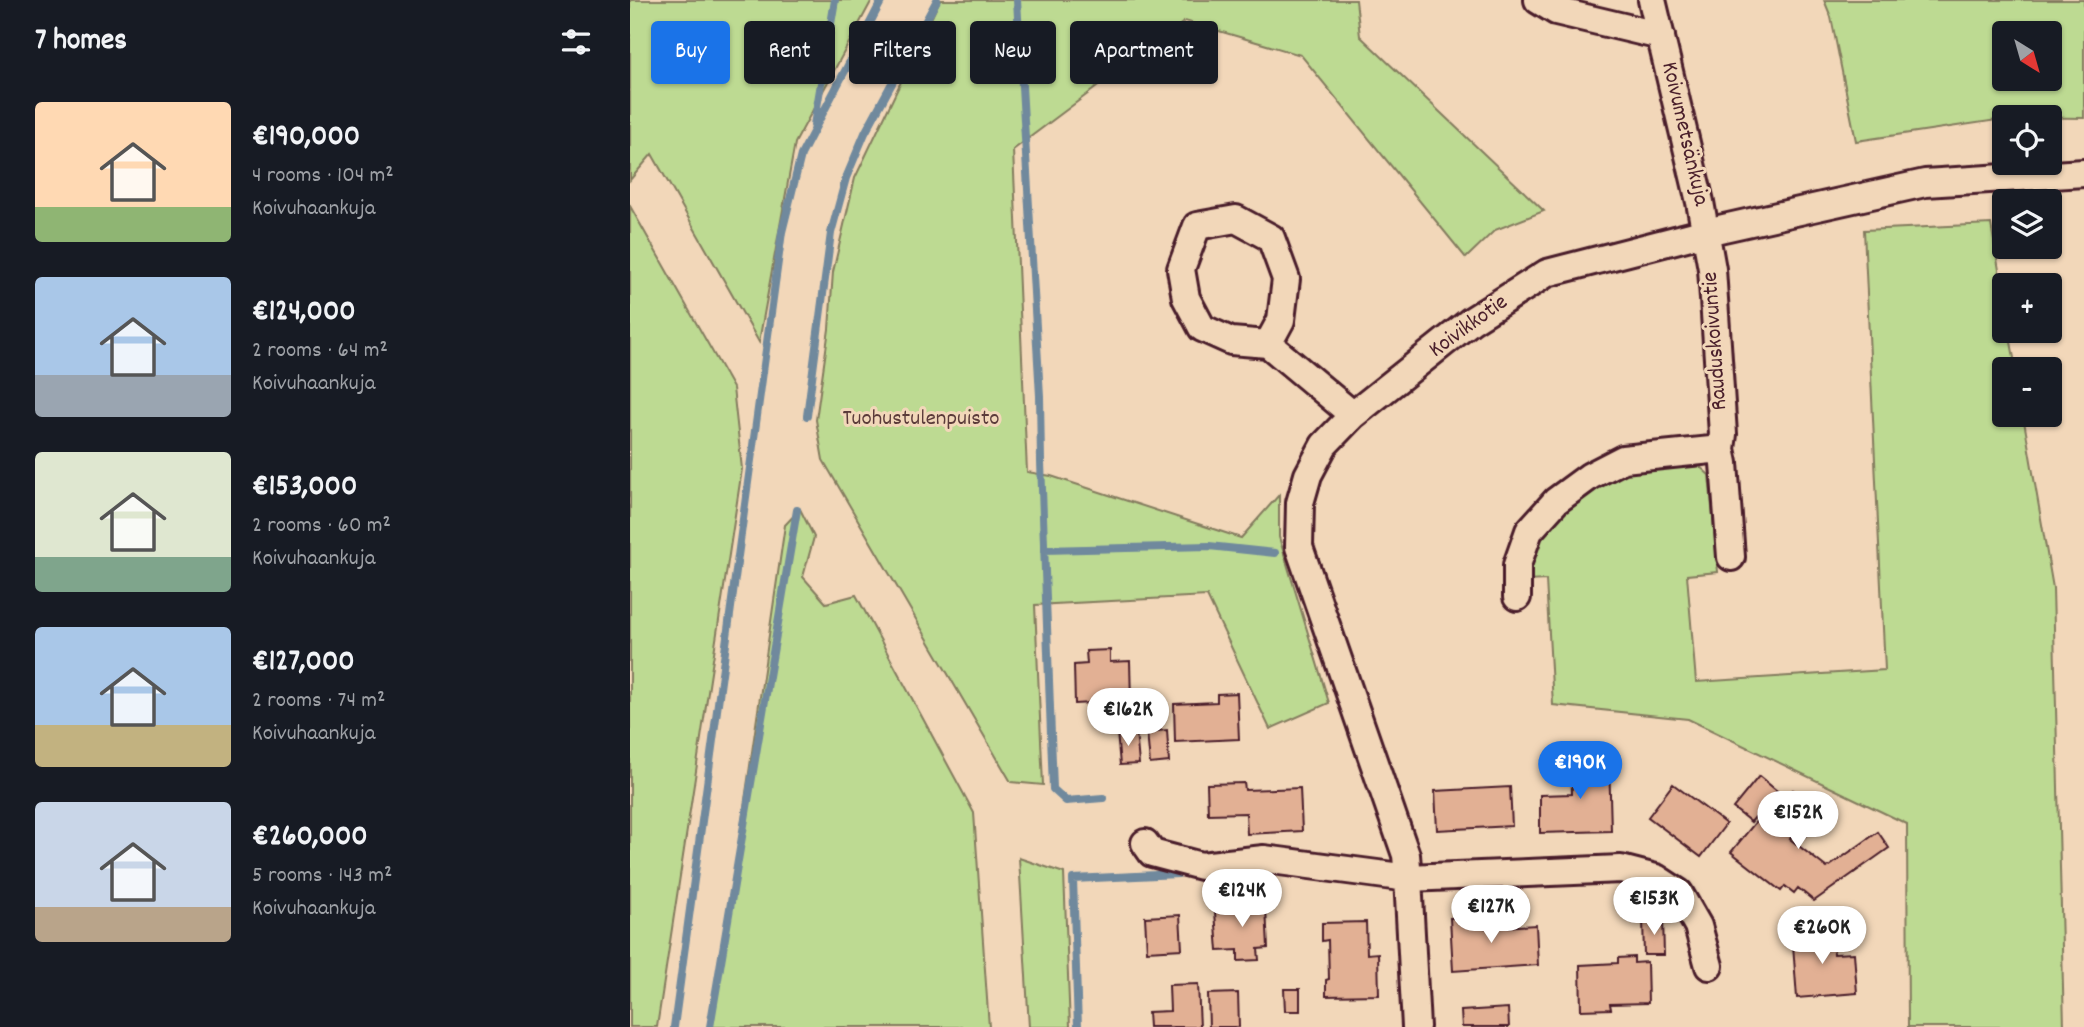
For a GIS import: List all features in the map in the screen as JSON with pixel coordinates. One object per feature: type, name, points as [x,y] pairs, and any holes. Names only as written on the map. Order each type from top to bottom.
[{"type":"street","name":"Koivumetsänkuja","points":[[1538,0],[1556,11],[1661,36]]},
{"type":"street","name":"Koivumetsänkuja","points":[[1652,0],[1706,232]]},
{"type":"street","name":"Koivikkotie","points":[[1416,1027],[1406,855],[1299,547],[1300,503],[1308,475],[1324,445],[1353,415],[1471,321],[1547,273],[1706,232],[1925,183],[2084,173]]},
{"type":"street","points":[[1268,344],[1281,320],[1286,279],[1271,238],[1236,219],[1198,226],[1181,269],[1186,298],[1202,328],[1231,341],[1268,344],[1353,415]]},
{"type":"street","name":"Rauduskoivuntie","points":[[1706,232],[1712,269],[1723,434],[1721,449],[1731,557]]},
{"type":"street","points":[[1517,597],[1517,565],[1529,531],[1556,501],[1590,476],[1623,459],[1721,449]]},
{"type":"street","points":[[1145,843],[1152,853],[1201,866],[1264,859],[1408,878],[1620,869],[1656,878],[1679,894],[1698,926],[1709,966]]},
{"type":"green space","points":[[630,0],[872,0],[861,21],[849,21],[849,43],[835,69],[835,21],[744,21],[744,84],[827,84],[795,143],[759,342],[652,154],[630,180]]},
{"type":"green space","name":"Tuohustulenpuisto","points":[[940,0],[1356,0],[1360,36],[1544,211],[1495,230],[1466,258],[1301,55],[1218,31],[1218,21],[1070,21],[1070,84],[1101,84],[1013,150],[1027,472],[1051,476],[1241,538],[1279,495],[1279,537],[1329,703],[1270,729],[1207,596],[1035,605],[1043,785],[1011,782],[823,460],[816,420],[829,329],[833,272],[855,178],[900,84],[956,84],[956,21],[930,21]]},
{"type":"green space","points":[[1824,0],[2084,0],[2084,118],[2062,118],[2062,105],[1992,105],[1992,121],[1856,141],[1831,17]]},
{"type":"green space","points":[[630,206],[733,388],[742,469],[657,1027],[630,1027]]},
{"type":"green space","points":[[1991,224],[1992,259],[1997,259],[1999,273],[1992,273],[1992,343],[2011,343],[2014,357],[1992,357],[1992,427],[2025,427],[2053,588],[2064,1027],[1908,1027],[1907,824],[1688,719],[1553,705],[1546,580],[1527,581],[1527,568],[1537,538],[1565,509],[1626,468],[1696,463],[1709,475],[1718,572],[1687,575],[1696,682],[1885,670],[1864,230]]},
{"type":"green space","points":[[800,509],[814,537],[803,577],[826,603],[856,595],[974,813],[989,1027],[712,1027],[785,525]]},
{"type":"green space","points":[[1019,858],[1064,873],[1070,1027],[1029,1027]]},
{"type":"building","points":[[1110,650],[1110,662],[1130,661],[1131,702],[1107,703],[1107,710],[1091,710],[1091,703],[1075,704],[1074,665],[1087,664],[1086,651]]},
{"type":"building","points":[[1237,693],[1239,739],[1175,742],[1174,704],[1217,702],[1217,694]]},
{"type":"building","points":[[1167,730],[1169,762],[1150,764],[1147,732]]},
{"type":"building","points":[[1136,731],[1139,764],[1120,765],[1117,732]]},
{"type":"building","points":[[1609,759],[1611,831],[1540,833],[1540,795],[1572,794],[1571,760]]},
{"type":"building","points":[[1759,776],[1777,791],[1751,822],[1733,808]]},
{"type":"building","points":[[1244,783],[1245,790],[1300,788],[1302,831],[1247,834],[1246,813],[1208,814],[1207,784]]},
{"type":"building","points":[[1673,784],[1726,824],[1701,857],[1648,817]]},
{"type":"building","points":[[1510,787],[1512,826],[1437,830],[1435,791]]},
{"type":"building","points":[[1793,790],[1823,814],[1806,836],[1797,829],[1790,839],[1827,868],[1878,832],[1889,848],[1814,901],[1798,888],[1794,893],[1785,886],[1781,891],[1731,852],[1767,808],[1774,813]]},
{"type":"building","points":[[1248,898],[1249,909],[1266,908],[1268,948],[1258,949],[1259,960],[1238,961],[1238,950],[1218,951],[1215,912],[1224,912],[1223,899]]},
{"type":"building","points":[[1180,915],[1182,949],[1147,951],[1145,917]]},
{"type":"building","points":[[1484,916],[1485,928],[1536,925],[1538,965],[1453,971],[1450,918]]},
{"type":"building","points":[[1663,918],[1664,955],[1644,955],[1643,919]]},
{"type":"building","points":[[1366,922],[1367,954],[1378,953],[1379,995],[1326,996],[1326,980],[1329,979],[1328,940],[1322,941],[1322,923]]},
{"type":"building","points":[[1832,929],[1834,954],[1854,953],[1857,993],[1797,998],[1792,932]]},
{"type":"building","points":[[1634,957],[1634,963],[1647,962],[1648,1003],[1610,1004],[1611,1009],[1581,1010],[1580,965],[1618,963],[1618,958]]},
{"type":"building","points":[[1198,984],[1200,1027],[1149,1027],[1148,1012],[1170,1011],[1169,985]]},
{"type":"building","points":[[1284,989],[1300,989],[1300,1011],[1285,1011]]},
{"type":"building","points":[[1238,993],[1239,1027],[1209,1027],[1208,994]]},
{"type":"building","points":[[1508,1008],[1509,1027],[1462,1027],[1461,1011]]},
{"type":"waterway","points":[[814,125],[835,0]]},
{"type":"waterway","points":[[674,1027],[782,232],[801,155],[882,0]]},
{"type":"waterway","points":[[807,416],[831,233],[846,178],[865,133],[937,0]]},
{"type":"waterway","points":[[1017,0],[1040,396],[1053,789],[1066,801],[1103,798]]},
{"type":"waterway","points":[[710,1027],[797,510]]},
{"type":"waterway","points":[[1044,550],[1209,546],[1275,553]]},
{"type":"waterway","points":[[1078,1027],[1073,879],[1178,874]]}]
